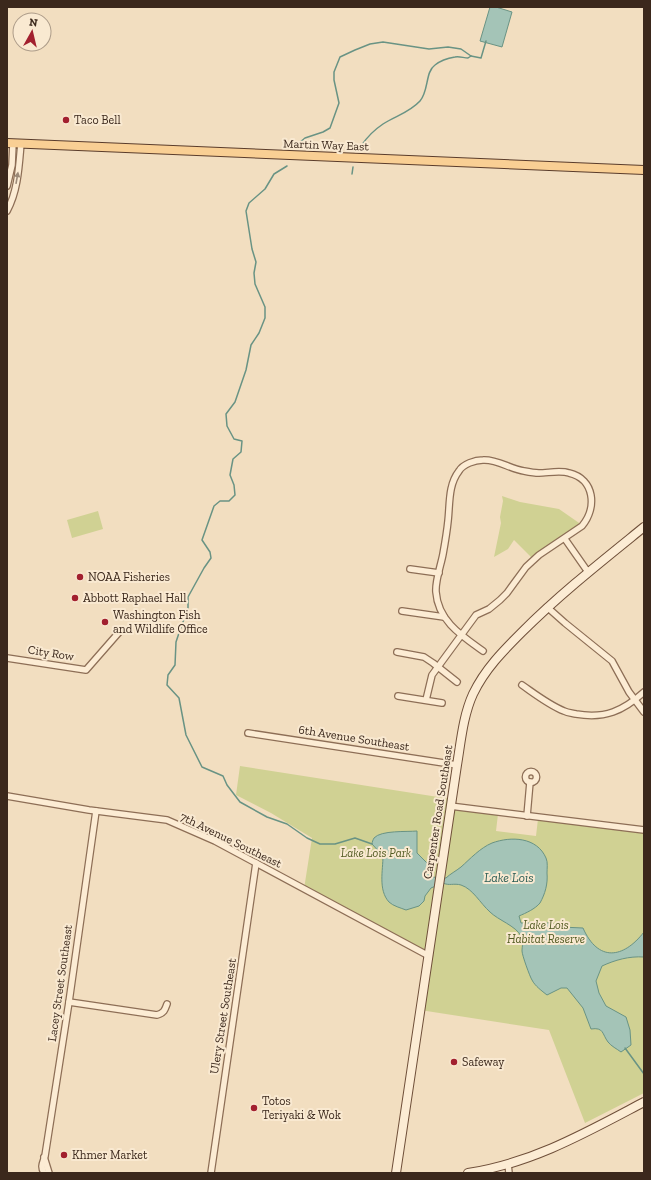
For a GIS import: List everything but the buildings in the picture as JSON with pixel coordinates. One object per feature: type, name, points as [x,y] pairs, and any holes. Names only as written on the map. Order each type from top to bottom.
[{"type":"main road","name":"Martin Way East","points":[[14,143],[644,170]]},
{"type":"main road","name":"Carpenter Road Southeast","points":[[396,1173],[450,806],[468,708],[484,674],[493,662],[547,607],[644,527]]},
{"type":"main road","points":[[468,1173],[508,1164],[557,1147],[583,1135],[644,1102]]},
{"type":"street","points":[[7,186],[12,165],[14,143]]},
{"type":"street","points":[[7,211],[12,200],[17,180],[14,143]]},
{"type":"street","points":[[7,159],[10,175]]},
{"type":"street","points":[[426,700],[432,675],[461,635],[476,615],[489,609],[507,593],[533,560],[544,551],[565,539],[582,526],[587,520],[592,506],[590,492],[585,483],[569,472],[534,473],[520,471],[494,461],[482,460],[470,463],[459,470],[451,486],[448,521],[435,591],[438,606],[444,617],[461,635],[483,651]]},
{"type":"street","points":[[565,539],[588,572]]},
{"type":"street","points":[[410,569],[439,573]]},
{"type":"street","points":[[547,607],[612,661],[623,682],[644,712]]},
{"type":"street","points":[[402,611],[444,617]]},
{"type":"street","name":"City Row","points":[[7,658],[86,670],[121,630]]},
{"type":"street","points":[[397,652],[424,657],[457,682]]},
{"type":"street","points":[[522,685],[542,699],[565,712],[583,715],[602,716],[635,700],[644,692]]},
{"type":"street","points":[[398,696],[442,702]]},
{"type":"street","name":"6th Avenue Southeast","points":[[248,733],[457,765]]},
{"type":"street","points":[[527,816],[530,782]]},
{"type":"street","name":"7th Avenue Southeast","points":[[7,796],[96,811],[167,820],[215,841],[429,956]]},
{"type":"street","points":[[450,806],[644,830]]},
{"type":"street","name":"Lacey Street Southeast","points":[[44,1173],[41,1168],[69,1002],[96,811]]},
{"type":"street","name":"Ulery Street Southeast","points":[[211,1173],[256,863]]},
{"type":"street","points":[[69,1002],[157,1014],[161,1014],[165,1011],[167,1004]]},
{"type":"street","name":"Lacey Street Southeast","points":[[44,1157],[49,1173]]},
{"type":"street","points":[[508,1164],[509,1173]]},
{"type":"green space","points":[[502,496],[520,502],[559,509],[582,525],[533,559],[514,540],[508,549],[494,557],[501,523],[500,517],[503,501]]},
{"type":"green space","points":[[98,511],[103,529],[72,538],[67,520]]},
{"type":"green space","name":"Lake Lois Habitat Reserve","points":[[240,766],[451,799],[452,808],[498,814],[496,831],[536,836],[538,819],[644,833],[644,1093],[585,1123],[549,1030],[420,1010],[429,956],[304,889],[312,838],[271,813],[236,795]]},
{"type":"water","points":[[490,7],[496,7],[512,12],[502,47],[480,41]]},
{"type":"water","name":"Lake Lois","points":[[417,831],[417,853],[429,865],[432,877],[446,878],[483,848],[492,843],[507,839],[530,842],[542,851],[547,860],[547,885],[545,892],[538,905],[519,916],[521,923],[550,923],[561,927],[583,928],[589,939],[596,947],[611,953],[619,952],[628,948],[644,932],[644,957],[622,959],[602,966],[596,981],[599,993],[606,1006],[626,1017],[630,1030],[631,1045],[621,1052],[609,1043],[601,1030],[591,1029],[583,1008],[567,988],[561,988],[547,995],[539,988],[532,980],[526,966],[522,951],[523,944],[519,932],[490,912],[473,893],[465,887],[458,884],[443,883],[431,888],[425,896],[424,901],[419,906],[406,910],[389,902],[383,892],[382,886],[383,856],[372,844],[374,838],[377,835],[394,832]]},
{"type":"waterway","points":[[299,143],[305,138],[330,128],[339,103],[334,80],[334,72],[340,57],[370,44],[383,42],[429,49],[448,47],[461,49],[471,56],[481,58],[486,41]]},
{"type":"waterway","points":[[361,146],[380,126],[411,109],[420,101],[425,92],[430,72],[435,65],[450,58],[468,58],[471,56]]},
{"type":"waterway","points":[[287,166],[274,174],[265,189],[249,203],[246,211],[252,249],[256,262],[254,273],[255,284],[265,307],[265,318],[259,333],[251,345],[246,370],[235,402],[226,414],[227,426],[234,439],[242,441],[241,452],[233,459],[230,475],[234,485],[235,495],[229,501],[220,501],[214,506],[202,540],[210,552],[211,558],[188,597],[188,611],[176,642],[175,665],[168,675],[167,685],[179,698],[186,735],[202,767],[223,776],[227,785],[240,802],[267,817],[287,824],[307,838],[320,844],[335,844],[355,838],[372,844]]},
{"type":"waterway","points":[[352,174],[353,167]]},
{"type":"waterway","points":[[625,1048],[644,1074]]},
{"type":"place","name":"Taco Bell","points":[[66,120]]},
{"type":"place","name":"NOAA Fisheries","points":[[80,577]]},
{"type":"place","name":"Abbott Raphael Hall","points":[[75,598]]},
{"type":"place","name":"Washington Fish and Wildlife Office","points":[[105,622]]},
{"type":"place","name":"Safeway","points":[[454,1062]]},
{"type":"place","name":"Totos Teriyaki & Wok","points":[[254,1108]]},
{"type":"place","name":"Khmer Market","points":[[64,1155]]},
{"type":"park label","name":"Lake Lois Park","points":[[376,853]]}]
